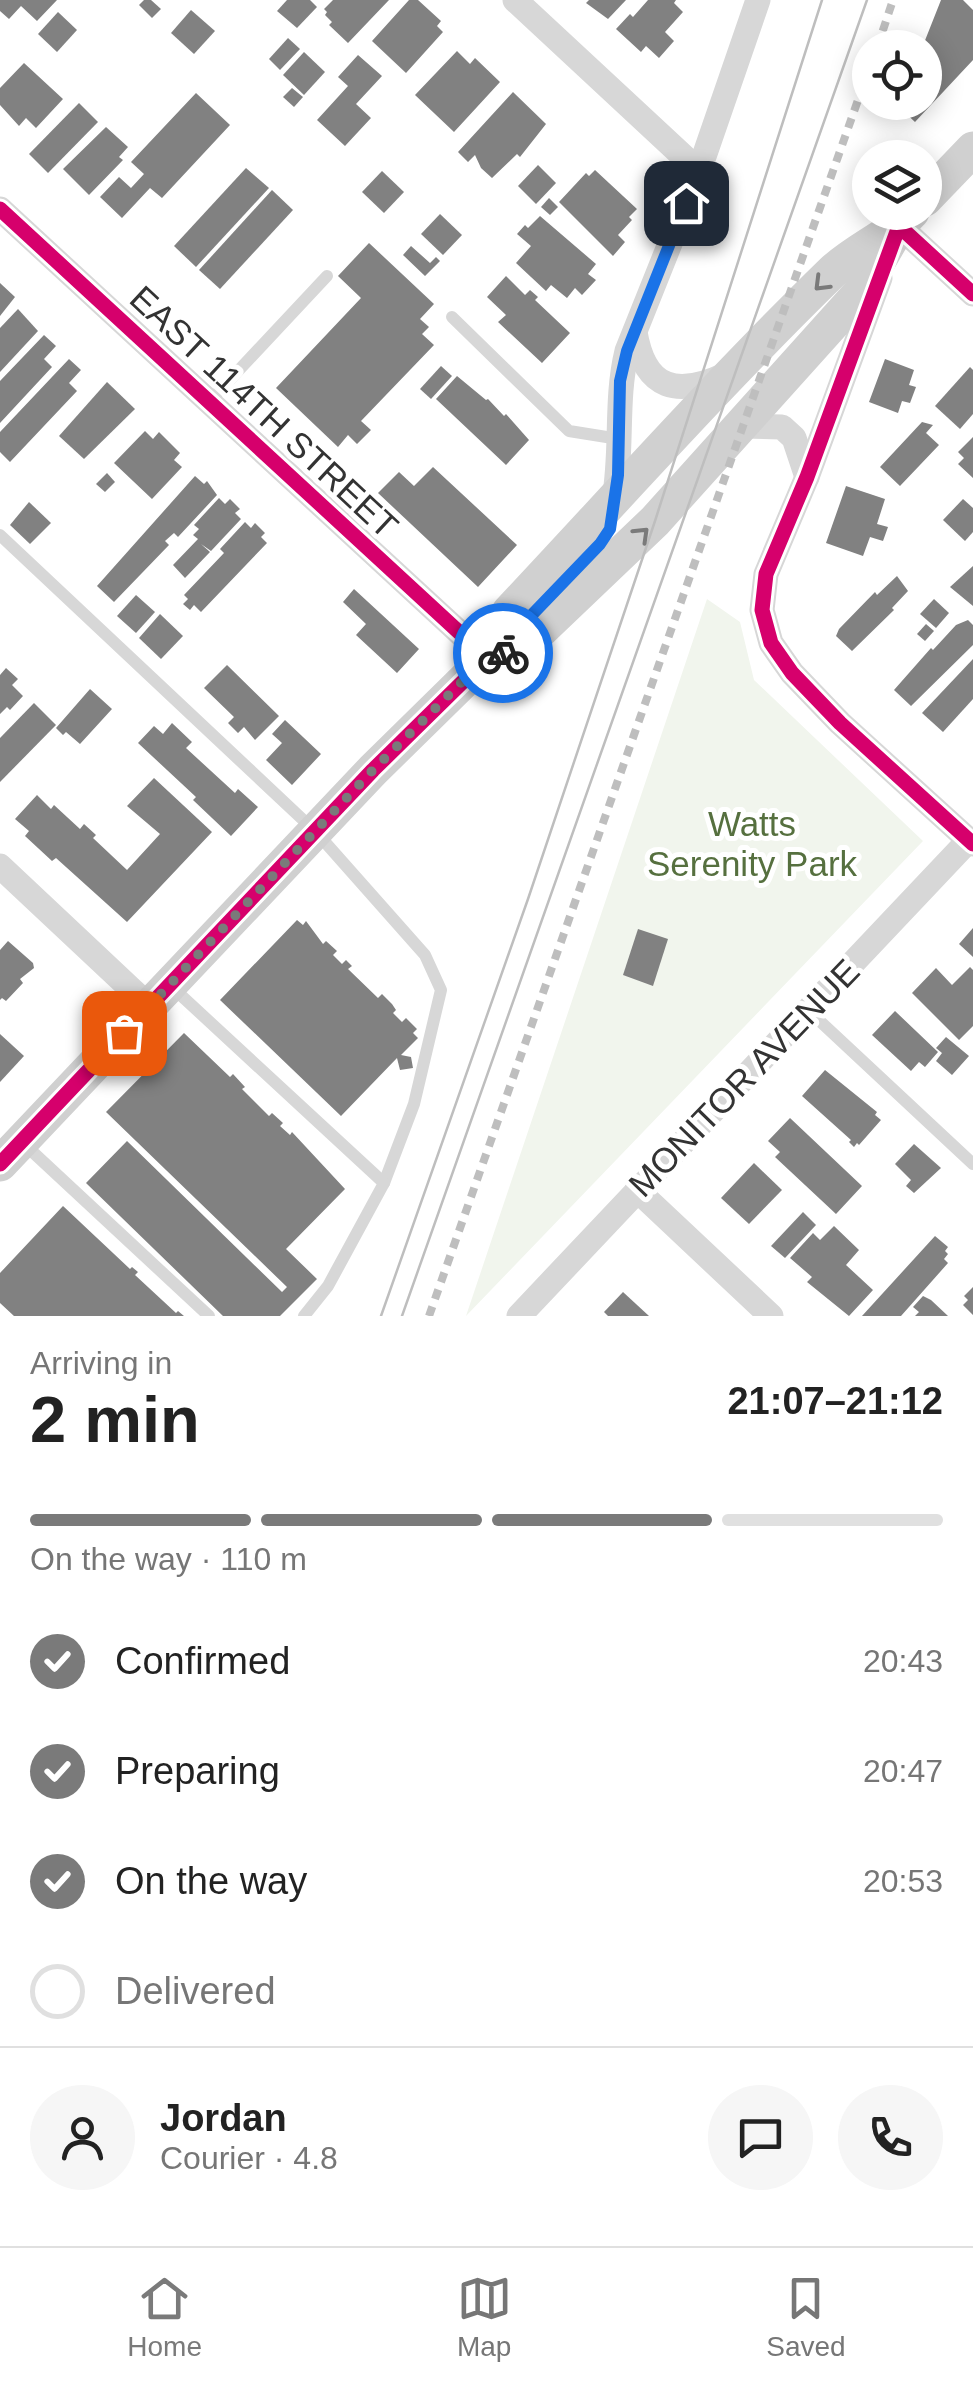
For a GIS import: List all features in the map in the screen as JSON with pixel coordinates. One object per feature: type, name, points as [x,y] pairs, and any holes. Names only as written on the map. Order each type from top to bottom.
[{"type":"main road","points":[[942,181],[973,148]]},
{"type":"main road","points":[[11,1153],[373,770],[486,658],[509,612],[736,370],[837,267],[891,230]]},
{"type":"main road","points":[[486,658],[525,645],[655,521],[860,294],[900,230]]},
{"type":"main road","points":[[525,645],[525,622],[600,544],[610,529],[614,501]]},
{"type":"street","points":[[516,0],[699,171]]},
{"type":"street","points":[[614,501],[620,381],[758,0]]},
{"type":"street","name":"EAST 114TH STREET","points":[[0,209],[486,658]]},
{"type":"street","points":[[902,230],[766,574],[762,610],[771,643],[792,673],[840,723],[971,842]]},
{"type":"street","points":[[915,230],[973,294]]},
{"type":"street","points":[[635,332],[638,354],[650,373],[666,385],[679,389],[708,383],[736,370]]},
{"type":"street","points":[[744,426],[782,428],[794,438],[807,477]]},
{"type":"street","name":"MONITOR AVENUE","points":[[520,1316],[971,842]]},
{"type":"street","points":[[0,866],[160,995]]},
{"type":"street","points":[[637,1190],[771,1316]]},
{"type":"lane","points":[[208,402],[327,276]]},
{"type":"lane","points":[[452,318],[569,431],[619,439]]},
{"type":"lane","points":[[0,534],[316,832],[425,956],[441,990],[414,1104],[384,1184],[328,1286],[304,1316]]},
{"type":"lane","points":[[160,995],[384,1184]]},
{"type":"lane","points":[[809,1010],[973,1164]]},
{"type":"lane","points":[[11,1153],[208,1316]]},
{"type":"green space","name":"Watts Serenity Park","points":[[707,599],[740,622],[754,680],[923,841],[466,1316]]},
{"type":"building","points":[[0,0],[57,0],[37,21],[21,6],[9,19],[0,11]]},
{"type":"building","points":[[151,0],[161,9],[152,18],[139,5]]},
{"type":"building","points":[[287,0],[310,0],[317,7],[297,28],[277,11]]},
{"type":"building","points":[[333,0],[389,0],[348,43],[329,25],[332,22],[325,15],[324,9]]},
{"type":"building","points":[[409,0],[418,0],[441,21],[437,26],[443,32],[406,73],[372,41]]},
{"type":"building","points":[[626,0],[608,19],[586,3]]},
{"type":"building","points":[[648,0],[676,0],[674,3],[683,12],[665,32],[674,41],[659,58],[646,46],[641,52],[616,29]]},
{"type":"building","points":[[941,0],[963,0],[973,10],[973,60],[942,93],[942,30],[929,30]]},
{"type":"building","points":[[191,10],[215,31],[194,54],[171,33]]},
{"type":"building","points":[[58,12],[77,30],[57,52],[38,34]]},
{"type":"building","points":[[288,38],[300,49],[280,70],[269,59]]},
{"type":"building","points":[[457,51],[470,64],[475,58],[500,82],[454,132],[415,95]]},
{"type":"building","points":[[304,52],[325,72],[304,95],[283,75]]},
{"type":"building","points":[[358,55],[382,76],[356,104],[371,118],[345,146],[317,120],[348,86],[338,77]]},
{"type":"building","points":[[24,63],[63,99],[36,128],[26,118],[19,126],[0,105],[0,88]]},
{"type":"building","points":[[292,88],[303,97],[294,107],[283,97]]},
{"type":"building","points":[[513,92],[546,124],[520,157],[517,154],[492,178],[475,155],[468,162],[458,152]]},
{"type":"building","points":[[196,93],[230,125],[162,198],[150,188],[122,218],[100,197],[119,177],[131,188],[144,174],[131,162]]},
{"type":"building","points":[[79,103],[98,122],[48,173],[29,154]]},
{"type":"building","points":[[106,127],[128,147],[119,157],[123,160],[89,195],[63,169]]},
{"type":"building","points":[[538,165],[556,183],[536,204],[518,186]]},
{"type":"building","points":[[246,168],[269,188],[196,267],[174,246]]},
{"type":"building","points":[[595,170],[637,209],[618,235],[625,242],[613,256],[559,202],[586,173],[589,176]]},
{"type":"building","points":[[382,171],[404,192],[384,213],[362,192]]},
{"type":"building","points":[[272,190],[293,210],[220,289],[199,270]]},
{"type":"building","points":[[549,198],[558,207],[550,215],[541,207]]},
{"type":"building","points":[[440,214],[462,235],[443,255],[421,234]]},
{"type":"building","points":[[540,216],[596,264],[588,274],[596,280],[582,295],[575,288],[567,298],[551,285],[546,291],[516,263],[531,246],[517,234]]},
{"type":"building","points":[[369,243],[434,304],[420,319],[429,327],[422,334],[434,345],[361,421],[371,430],[357,444],[348,435],[338,447],[276,388],[361,298],[338,276]]},
{"type":"building","points":[[411,246],[430,263],[436,257],[440,261],[425,276],[403,255]]},
{"type":"building","points":[[506,276],[525,295],[530,290],[538,297],[535,300],[570,333],[542,363],[498,322],[506,315],[487,297]]},
{"type":"building","points":[[0,283],[15,297],[0,316]]},
{"type":"building","points":[[18,309],[38,331],[0,372],[0,328]]},
{"type":"building","points":[[44,335],[56,346],[44,359],[52,367],[0,423],[0,381]]},
{"type":"building","points":[[69,359],[81,370],[69,383],[77,391],[10,462],[0,452],[0,432]]},
{"type":"building","points":[[885,359],[914,370],[909,385],[916,387],[910,403],[902,401],[898,413],[869,402]]},
{"type":"building","points":[[441,366],[452,376],[431,399],[420,389]]},
{"type":"building","points":[[970,367],[973,414],[960,429],[935,406]]},
{"type":"building","points":[[457,376],[506,414],[529,440],[506,465],[436,399]]},
{"type":"building","points":[[107,382],[135,409],[84,459],[59,436]]},
{"type":"building","points":[[922,422],[933,425],[926,433],[939,445],[900,486],[880,467]]},
{"type":"building","points":[[145,431],[153,439],[159,432],[180,453],[174,460],[182,467],[152,499],[114,463]]},
{"type":"building","points":[[973,437],[973,478],[958,464],[964,458],[958,452]]},
{"type":"building","points":[[433,467],[517,545],[478,587],[378,493],[399,472],[414,486]]},
{"type":"building","points":[[107,473],[115,482],[105,492],[96,484]]},
{"type":"building","points":[[195,476],[204,484],[207,481],[217,495],[178,537],[174,533],[165,541],[169,545],[114,602],[97,586]]},
{"type":"building","points":[[846,486],[885,499],[877,524],[888,527],[883,541],[870,537],[863,556],[826,543]]},
{"type":"building","points":[[219,498],[225,504],[230,499],[240,509],[235,513],[241,519],[211,551],[201,544],[210,552],[185,578],[173,565],[198,539],[193,535],[199,529],[194,525]]},
{"type":"building","points":[[963,499],[973,508],[973,532],[965,541],[943,520]]},
{"type":"building","points":[[29,502],[51,523],[30,544],[10,525]]},
{"type":"building","points":[[245,522],[251,528],[255,523],[265,533],[261,537],[267,543],[201,612],[194,605],[190,610],[183,604],[188,599],[184,595],[224,553],[220,549]]},
{"type":"building","points":[[973,566],[973,606],[950,587]]},
{"type":"building","points":[[897,576],[908,591],[852,651],[836,636],[839,629],[875,592],[877,595]]},
{"type":"building","points":[[354,589],[419,649],[397,673],[356,635],[366,624],[343,602]]},
{"type":"building","points":[[136,595],[155,612],[136,633],[117,616]]},
{"type":"building","points":[[934,599],[949,613],[936,628],[920,614]]},
{"type":"building","points":[[160,614],[183,636],[161,659],[139,638]]},
{"type":"building","points":[[968,620],[973,625],[973,645],[911,706],[894,690],[931,648],[956,625]]},
{"type":"building","points":[[926,624],[934,631],[925,641],[917,634]]},
{"type":"building","points":[[973,659],[973,699],[943,732],[922,713]]},
{"type":"building","points":[[227,665],[279,716],[255,740],[244,727],[238,733],[228,723],[234,717],[204,688]]},
{"type":"building","points":[[6,668],[18,679],[12,685],[23,696],[10,710],[7,707],[0,714],[0,675]]},
{"type":"building","points":[[90,689],[112,709],[80,744],[56,728]]},
{"type":"building","points":[[34,703],[56,725],[0,782],[0,738]]},
{"type":"building","points":[[285,720],[321,754],[292,785],[266,760],[282,743],[272,734]]},
{"type":"building","points":[[172,723],[192,742],[186,748],[235,793],[238,789],[258,807],[231,836],[138,743],[154,726],[163,734]]},
{"type":"building","points":[[154,778],[212,832],[127,922],[56,858],[52,861],[25,836],[29,831],[15,819],[37,795],[80,829],[84,824],[127,870],[160,834],[127,806]]},
{"type":"building","points":[[297,920],[303,925],[306,921],[323,944],[326,941],[337,951],[333,955],[342,964],[346,960],[352,966],[348,969],[378,998],[382,994],[392,1004],[396,1010],[393,1013],[402,1022],[406,1018],[417,1029],[413,1033],[418,1038],[401,1055],[411,1057],[413,1068],[400,1070],[397,1058],[341,1116],[220,1000]]},
{"type":"building","points":[[973,928],[973,957],[959,944]]},
{"type":"building","points":[[638,929],[668,939],[653,986],[623,975]]},
{"type":"building","points":[[8,941],[34,968],[20,979],[23,983],[6,1001],[0,1000],[0,950]]},
{"type":"building","points":[[970,967],[973,1026],[959,1040],[912,993],[936,968],[952,985]]},
{"type":"building","points":[[895,1011],[938,1052],[925,1067],[919,1062],[911,1071],[872,1035]]},
{"type":"building","points":[[184,1033],[230,1077],[233,1074],[245,1087],[242,1089],[269,1116],[272,1113],[283,1123],[280,1126],[290,1135],[292,1132],[345,1189],[286,1249],[317,1279],[280,1316],[223,1316],[86,1183],[127,1141],[282,1292],[287,1287],[106,1112]]},
{"type":"building","points":[[0,1034],[24,1056],[0,1082]]},
{"type":"building","points":[[946,1037],[969,1056],[952,1075],[936,1061],[942,1053],[936,1048]]},
{"type":"building","points":[[825,1070],[877,1112],[875,1115],[881,1120],[859,1145],[854,1147],[802,1096]]},
{"type":"building","points":[[790,1118],[862,1186],[836,1214],[775,1157],[780,1152],[768,1141]]},
{"type":"building","points":[[914,1144],[941,1168],[914,1193],[906,1186],[911,1180],[895,1164]]},
{"type":"building","points":[[754,1163],[782,1190],[749,1224],[721,1198]]},
{"type":"building","points":[[63,1206],[130,1269],[138,1272],[135,1275],[176,1313],[184,1316],[14,1316],[0,1303],[0,1273]]},
{"type":"building","points":[[803,1212],[816,1225],[785,1258],[771,1246]]},
{"type":"building","points":[[834,1226],[859,1250],[846,1265],[873,1290],[849,1316],[807,1282],[812,1277],[790,1258],[813,1233],[820,1240]]},
{"type":"building","points":[[935,1236],[948,1247],[944,1259],[948,1263],[901,1316],[862,1316]]},
{"type":"building","points":[[973,1287],[973,1315],[963,1305],[968,1300],[964,1296]]},
{"type":"building","points":[[623,1292],[649,1316],[608,1316],[604,1312]]},
{"type":"building","points":[[923,1296],[948,1316],[915,1316],[919,1312],[913,1307]]},
{"type":"tram line","points":[[381,1316],[528,899],[655,521],[822,0]]},
{"type":"tram line","points":[[402,1316],[867,0]]},
{"type":"railway","points":[[883,30],[893,0]]},
{"type":"railway","points":[[429,1316],[852,117]]},
{"type":"cycle path","points":[[0,209],[487,658],[373,770],[0,1164]]},
{"type":"cycle path","points":[[973,294],[899,226],[807,477],[766,574],[762,610],[771,643],[792,673],[840,723],[973,844]]},
{"type":"way so far","points":[[124,1033],[373,770],[486,658],[503,653]]},
{"type":"route","points":[[503,653],[525,645],[525,622],[610,529],[618,475],[620,381],[627,351],[686,203]]}]
